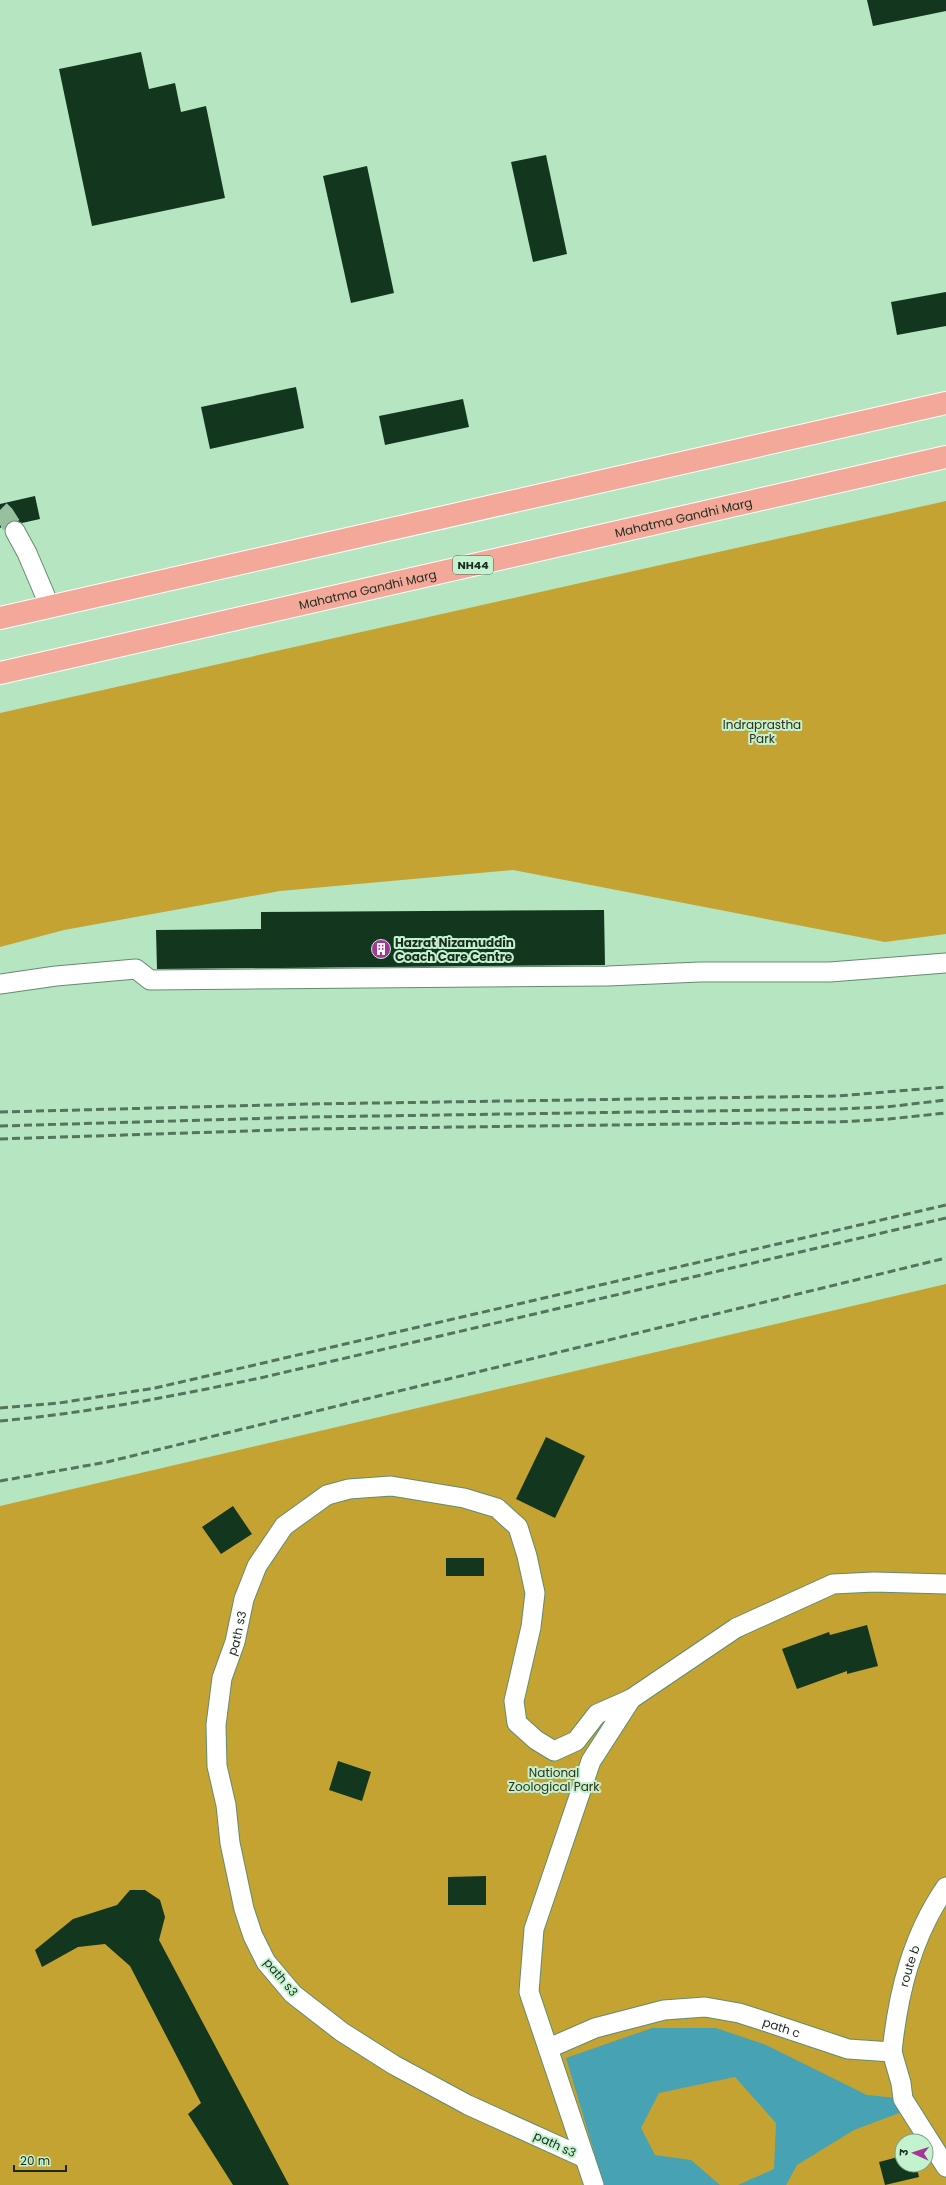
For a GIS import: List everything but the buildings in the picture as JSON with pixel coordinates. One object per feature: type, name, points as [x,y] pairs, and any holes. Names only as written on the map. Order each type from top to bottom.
[{"type":"highway","points":[[0,618],[946,403]]},
{"type":"highway","name":"Mahatma Gandhi Marg","points":[[0,673],[946,457]]},
{"type":"street","points":[[15,531],[27,553],[50,607]]},
{"type":"street","points":[[0,984],[56,976],[136,969],[150,980],[608,976],[700,972],[830,972],[946,963]]},
{"type":"street","name":"path s3","points":[[585,2158],[468,2105],[394,2065],[342,2032],[289,1989],[266,1962],[253,1936],[244,1909],[230,1843],[226,1805],[218,1766],[216,1725],[222,1678],[235,1642],[244,1600],[257,1566],[284,1526],[327,1495],[349,1489],[391,1486],[464,1498],[497,1508],[518,1527],[527,1556],[535,1593],[527,1647],[514,1701],[518,1722],[536,1740],[554,1751],[576,1741],[596,1714],[632,1699]]},
{"type":"street","points":[[594,2185],[529,1992],[534,1929],[591,1761],[632,1699],[736,1628],[833,1584],[874,1582],[946,1584]]},
{"type":"street","name":"route b","points":[[892,2052],[902,1988],[912,1955],[924,1923],[946,1887]]},
{"type":"street","name":"path c","points":[[549,2048],[595,2028],[664,2010],[705,2007],[739,2013],[848,2049],[892,2052]]},
{"type":"street","points":[[892,2052],[903,2099],[946,2167]]},
{"type":"green space","name":"Indraprastha Park","points":[[946,501],[946,934],[885,942],[513,870],[280,891],[64,930],[0,947],[0,713]]},
{"type":"green space","name":"National Zoological Park","points":[[946,1284],[946,2185],[0,2185],[0,1506]]},
{"type":"water","points":[[652,2028],[716,2028],[766,2045],[867,2095],[897,2098],[902,2112],[854,2130],[797,2165],[786,2185],[738,2185],[774,2169],[776,2123],[735,2077],[659,2093],[641,2128],[655,2155],[691,2160],[720,2185],[604,2185],[566,2058]]},
{"type":"tunnel","points":[[0,510],[15,531]]},
{"type":"railway","points":[[0,1112],[310,1104],[838,1096],[946,1087]]},
{"type":"railway","points":[[0,1126],[310,1117],[838,1109],[886,1107],[946,1100]]},
{"type":"railway","points":[[0,1139],[310,1129],[837,1122],[889,1119],[946,1113]]},
{"type":"railway","points":[[0,1408],[59,1403],[155,1388],[946,1205]]},
{"type":"railway","points":[[0,1421],[98,1409],[260,1378],[946,1218]]},
{"type":"railway","points":[[0,1481],[107,1462],[946,1258]]},
{"type":"place","name":"Hazrat Nizamuddin Coach Care Centre","points":[[381,949]]}]
